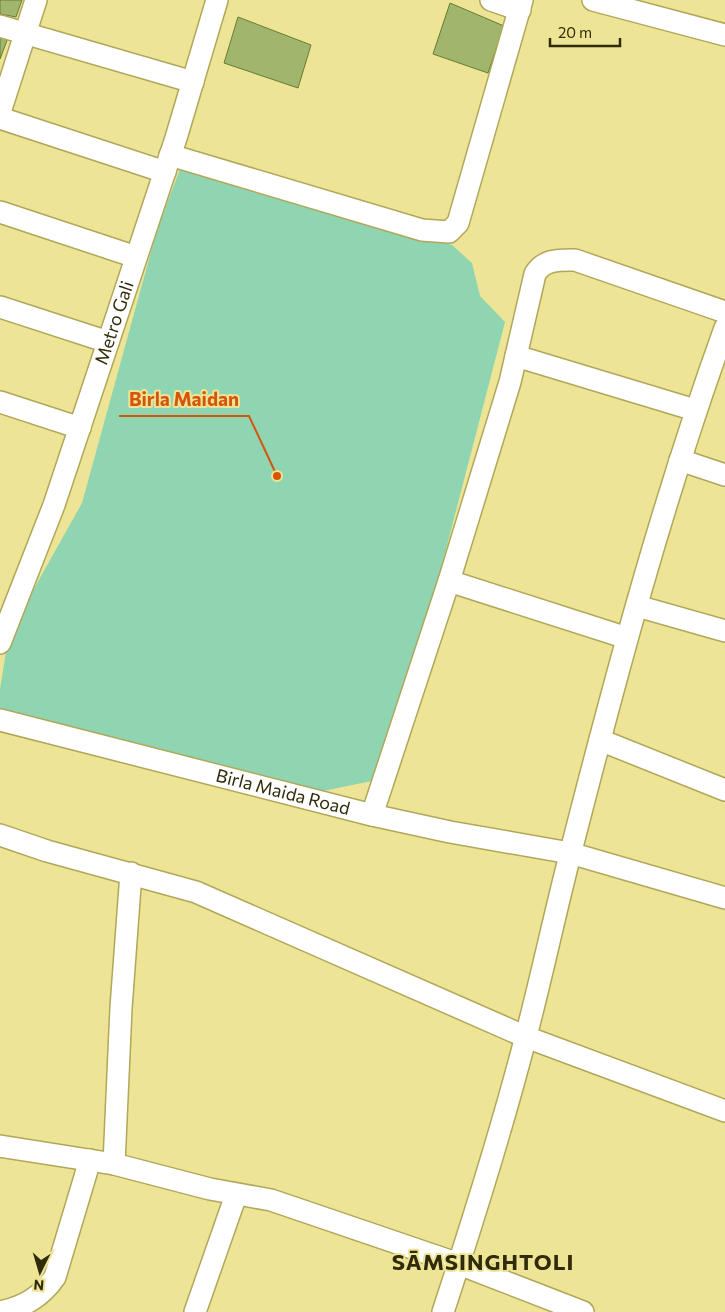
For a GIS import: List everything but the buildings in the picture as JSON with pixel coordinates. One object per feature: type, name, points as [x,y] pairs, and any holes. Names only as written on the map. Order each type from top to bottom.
[{"type":"street","points":[[0,112],[36,0]]},
{"type":"street","name":"Metro Gali","points":[[0,643],[54,505],[80,428],[168,164],[217,0]]},
{"type":"street","points":[[0,118],[422,230],[449,232],[458,223],[521,5],[491,0]]},
{"type":"street","points":[[592,0],[725,35]]},
{"type":"street","points":[[0,26],[193,82]]},
{"type":"street","points":[[0,212],[136,257]]},
{"type":"street","points":[[372,816],[449,581],[516,356],[535,274],[540,266],[554,260],[575,260],[725,312]]},
{"type":"street","points":[[0,307],[108,342]]},
{"type":"street","points":[[443,1312],[477,1208],[526,1037],[570,853],[636,606],[695,410],[725,329]]},
{"type":"street","points":[[516,356],[695,410]]},
{"type":"street","points":[[0,402],[80,428]]},
{"type":"street","points":[[680,460],[725,475]]},
{"type":"street","points":[[449,581],[627,638]]},
{"type":"street","points":[[636,606],[725,632]]},
{"type":"street","name":"Birla Maida Road","points":[[0,720],[372,816],[570,853],[725,898]]},
{"type":"street","points":[[600,740],[725,790]]},
{"type":"street","points":[[0,835],[47,851],[196,892],[526,1037],[725,1111]]},
{"type":"street","points":[[114,1164],[120,1008],[131,873]]},
{"type":"street","points":[[0,1146],[114,1164],[236,1195],[272,1200],[458,1264],[583,1312]]},
{"type":"street","points":[[0,1312],[30,1302],[45,1291],[55,1277],[90,1160]]},
{"type":"street","points":[[195,1312],[236,1195]]},
{"type":"green space","points":[[180,169],[452,245],[472,263],[480,296],[505,322],[437,584],[372,781],[318,792],[0,712],[0,689],[6,652],[31,594],[82,503],[157,230]]},
{"type":"place","name":"Birla Maidan","points":[[277,476]]},
{"type":"district","name":"SĀMSINGHTOLI","points":[[483,1262]]}]
